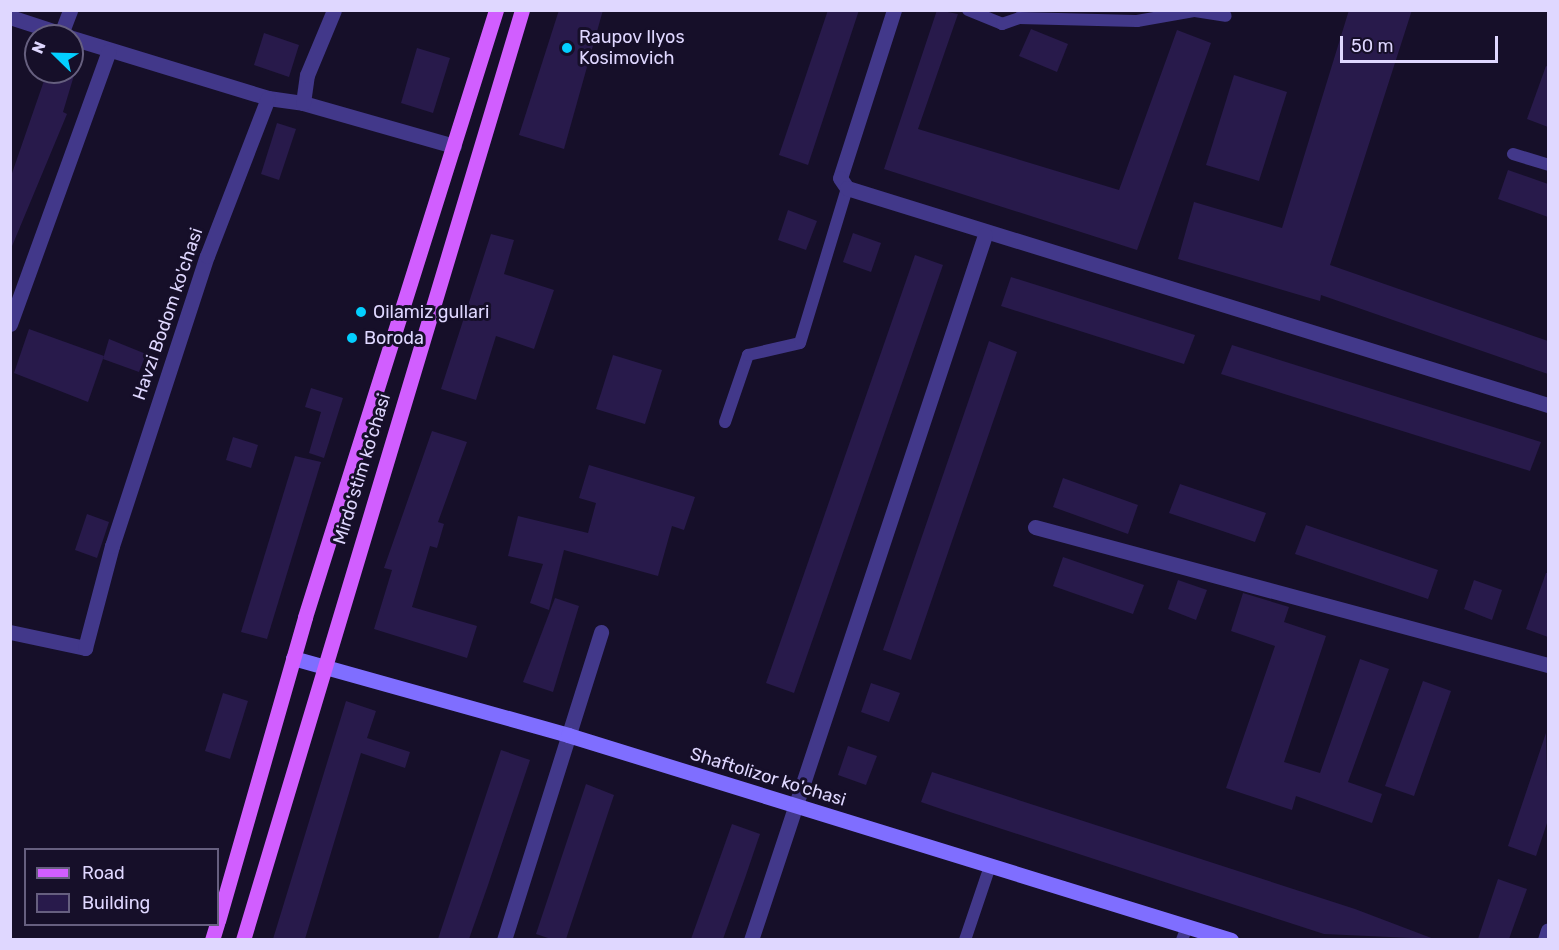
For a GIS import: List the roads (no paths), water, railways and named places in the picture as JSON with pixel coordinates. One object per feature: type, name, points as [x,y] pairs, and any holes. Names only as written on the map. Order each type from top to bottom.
[{"type":"main road","name":"Mirdo'stim ko'chasi","points":[[219,916],[293,658],[496,10]]},
{"type":"main road","name":"Mirdo'stim ko'chasi","points":[[243,939],[323,666],[522,10]]},
{"type":"street","points":[[303,103],[308,75],[334,10]]},
{"type":"street","points":[[894,10],[840,178],[847,188],[985,235],[1548,405]]},
{"type":"street","points":[[10,17],[31,24]]},
{"type":"street","points":[[84,42],[268,98],[303,103],[454,147]]},
{"type":"street","points":[[10,324],[109,51]]},
{"type":"street","name":"Havzi Bodom ko'chasi","points":[[10,632],[85,648],[112,546],[207,256],[268,98]]},
{"type":"street","points":[[751,939],[985,235]]},
{"type":"street","points":[[1035,527],[1548,665]]},
{"type":"street","points":[[504,939],[601,632]]},
{"type":"street","name":"Shaftolizor ko'chasi","points":[[293,658],[568,735],[990,866],[1184,933],[1231,939]]},
{"type":"street","points":[[1545,939],[1548,930]]},
{"type":"lane","points":[[968,10],[1002,24],[1018,18],[1137,21],[1195,11],[1226,16]]},
{"type":"lane","points":[[1513,154],[1548,165]]},
{"type":"lane","points":[[725,422],[748,355],[800,343],[847,188]]},
{"type":"lane","points":[[965,939],[990,866]]},
{"type":"place","name":"Raupov Ilyos Kosimovich","points":[[567,48]]},
{"type":"place","name":"Oilamiz gullari","points":[[361,312]]},
{"type":"place","name":"Boroda","points":[[352,338]]}]
